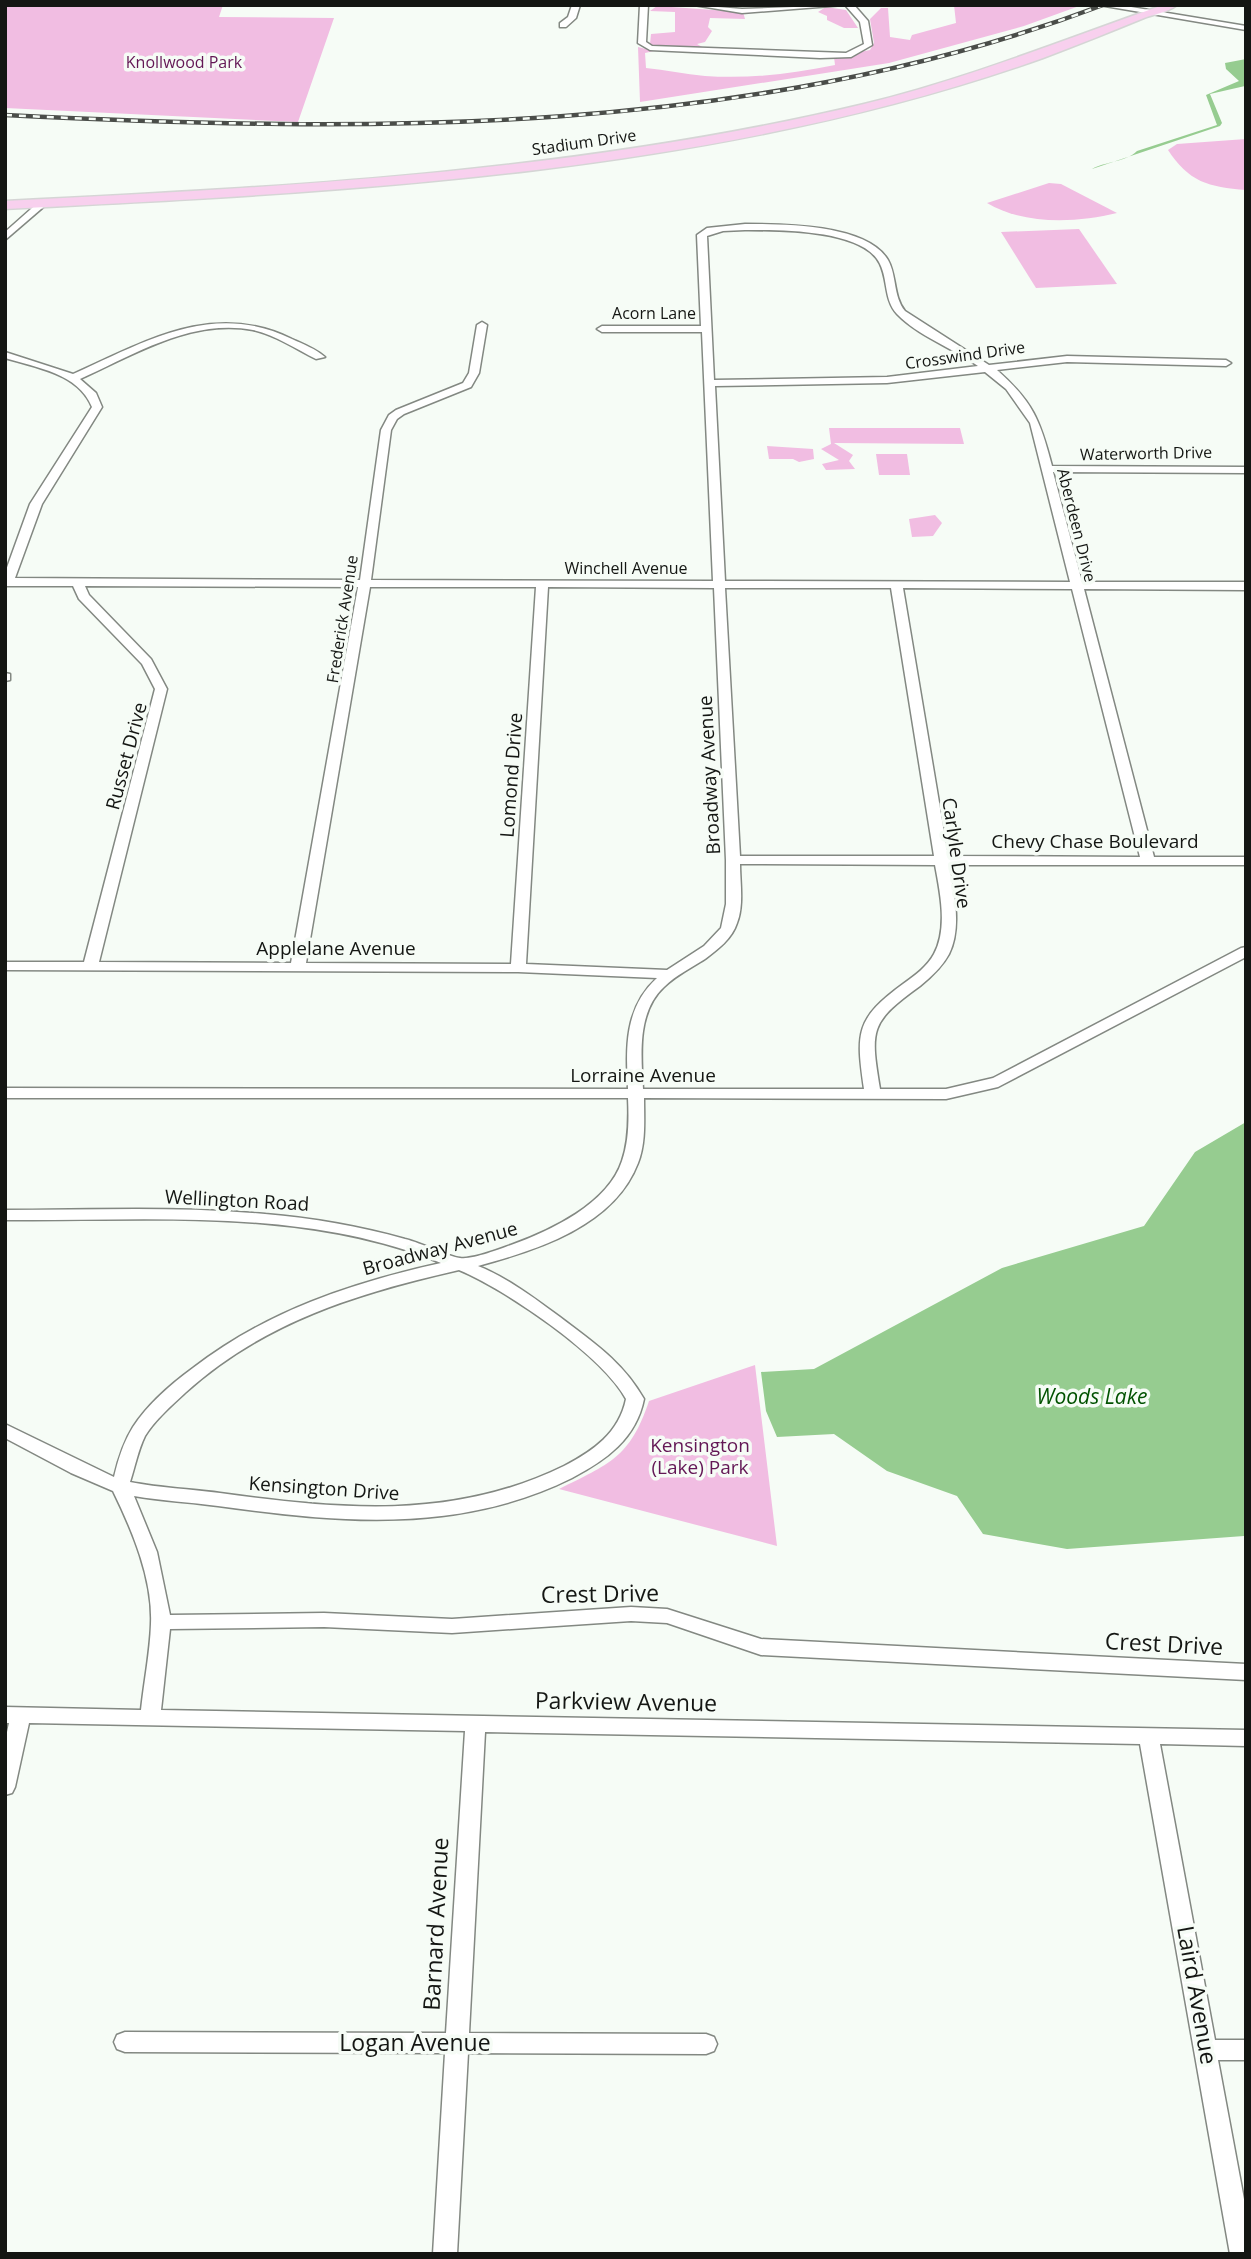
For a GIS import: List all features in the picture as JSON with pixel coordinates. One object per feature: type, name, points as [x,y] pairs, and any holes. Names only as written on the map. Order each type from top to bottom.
[{"type":"main road","name":"Stadium Drive","points":[[5,205],[290,190],[626,153],[768,128],[948,86],[1070,46],[1151,9],[1171,5]]},
{"type":"street","points":[[563,25],[572,18],[576,5]]},
{"type":"street","points":[[644,5],[643,45],[668,51],[837,55],[863,50],[868,43],[864,21],[849,5]]},
{"type":"street","points":[[698,5],[742,11],[840,5]]},
{"type":"street","points":[[1103,5],[1151,9],[1246,28]]},
{"type":"street","points":[[5,237],[43,203]]},
{"type":"street","name":"Broadway Avenue","points":[[120,1486],[141,1428],[190,1381],[270,1327],[312,1306],[365,1287],[497,1256],[538,1241],[571,1223],[605,1198],[623,1179],[630,1161],[637,1095],[638,1020],[643,1004],[666,974],[714,943],[729,927],[733,860],[702,236],[707,231],[789,229],[825,232],[872,248],[884,261]]},
{"type":"street","name":"Aberdeen Drive","points":[[884,261],[896,308],[916,324],[990,368],[1015,391],[1032,416],[1148,860]]},
{"type":"street","points":[[74,378],[166,338],[221,325],[261,330],[320,357]]},
{"type":"street","name":"Frederick Avenue","points":[[298,967],[365,583],[389,423],[400,412],[467,385],[474,373],[482,326]]},
{"type":"street","name":"Acorn Lane","points":[[602,329],[706,329]]},
{"type":"street","points":[[5,355],[74,378],[96,401],[95,415],[36,504],[7,582]]},
{"type":"street","name":"Crosswind Drive","points":[[708,383],[850,383],[1067,359],[1226,363]]},
{"type":"street","name":"Waterworth Drive","points":[[1047,470],[1246,470]]},
{"type":"street","name":"Winchell Avenue","points":[[7,582],[1246,586]]},
{"type":"street","name":"Russet Drive","points":[[78,582],[83,596],[147,662],[161,689],[90,967]]},
{"type":"street","name":"Lomond Drive","points":[[518,968],[542,584]]},
{"type":"street","name":"Carlyle Drive","points":[[873,1095],[867,1049],[871,1023],[880,1010],[930,972],[945,948],[948,929],[941,860],[896,585]]},
{"type":"street","name":"Chevy Chase Boulevard","points":[[733,860],[1246,861]]},
{"type":"street","name":"Lorraine Avenue","points":[[5,1093],[946,1094],[998,1082],[1246,951]]},
{"type":"street","name":"Applelane Avenue","points":[[5,966],[518,968],[666,974]]},
{"type":"street","name":"Wellington Road","points":[[5,1215],[224,1217],[284,1222],[370,1235],[460,1264]]},
{"type":"street","name":"Kensington Drive","points":[[5,1430],[120,1486],[324,1513],[420,1515],[478,1507],[554,1481],[607,1450],[632,1418],[635,1399],[630,1388],[613,1367],[587,1346],[501,1285],[460,1264]]},
{"type":"street","points":[[120,1486],[146,1540],[161,1622],[150,1717]]},
{"type":"street","name":"Crest Drive","points":[[161,1622],[324,1620],[452,1626],[631,1614],[667,1616],[761,1647],[1246,1672]]},
{"type":"street","points":[[5,1787],[13,1715]]},
{"type":"street","name":"Parkview Avenue","points":[[13,1715],[1246,1738]]},
{"type":"street","name":"Barnard Avenue","points":[[445,2254],[475,1724]]},
{"type":"street","name":"Laird Avenue","points":[[1149,1737],[1242,2254]]},
{"type":"street","name":"Logan Avenue","points":[[125,2042],[706,2044]]},
{"type":"street","points":[[1207,2050],[1246,2050]]},
{"type":"green space","name":"Knollwood Park","points":[[5,5],[223,5],[219,17],[334,18],[298,122],[5,108]]},
{"type":"green space","points":[[954,5],[1082,5],[1024,26],[889,63],[640,102],[638,47],[654,51],[645,53],[646,68],[721,77],[786,73],[835,65],[834,57],[870,50],[874,43],[870,19],[881,8],[888,8],[890,37],[910,40],[912,35],[956,23]]},
{"type":"green space","points":[[657,6],[743,12],[745,19],[710,18],[708,27],[712,31],[705,42],[697,44],[704,48],[657,48],[650,44],[651,34],[675,32],[675,12],[650,11]]},
{"type":"green space","points":[[826,7],[846,10],[858,28],[844,28],[827,20],[827,16],[818,12]]},
{"type":"green space","points":[[1246,139],[1246,190],[1201,181],[1184,169],[1168,150],[1177,144]]},
{"type":"green space","points":[[1049,183],[1061,184],[1117,213],[1085,219],[1050,220],[1017,215],[987,203]]},
{"type":"green space","points":[[1079,229],[1117,284],[1036,288],[1001,232]]},
{"type":"green space","points":[[829,428],[960,428],[964,444],[834,443],[853,455],[849,461],[855,469],[826,470],[822,464],[839,460],[821,449],[831,444]]},
{"type":"green space","points":[[767,446],[813,449],[814,459],[799,462],[793,459],[769,459]]},
{"type":"green space","points":[[876,454],[907,454],[910,475],[879,475]]},
{"type":"green space","points":[[935,515],[942,523],[933,536],[912,537],[909,519]]},
{"type":"green space","name":"Kensington (Lake) Park","points":[[755,1365],[777,1546],[559,1489],[616,1457],[634,1435],[649,1401]]},
{"type":"water","points":[[1246,59],[1245,86],[1210,94],[1222,123],[1220,126],[1128,157],[1137,151],[1217,125],[1206,95],[1239,81],[1226,69],[1225,63]]},
{"type":"water","name":"Woods Lake","points":[[1246,1122],[1244,1536],[1067,1549],[983,1534],[957,1496],[887,1471],[834,1434],[777,1437],[766,1411],[761,1372],[814,1369],[1002,1268],[1144,1226],[1195,1152]]},
{"type":"railway","points":[[5,115],[282,124],[421,123],[561,116],[699,103],[836,80],[971,48],[1103,5]]}]
